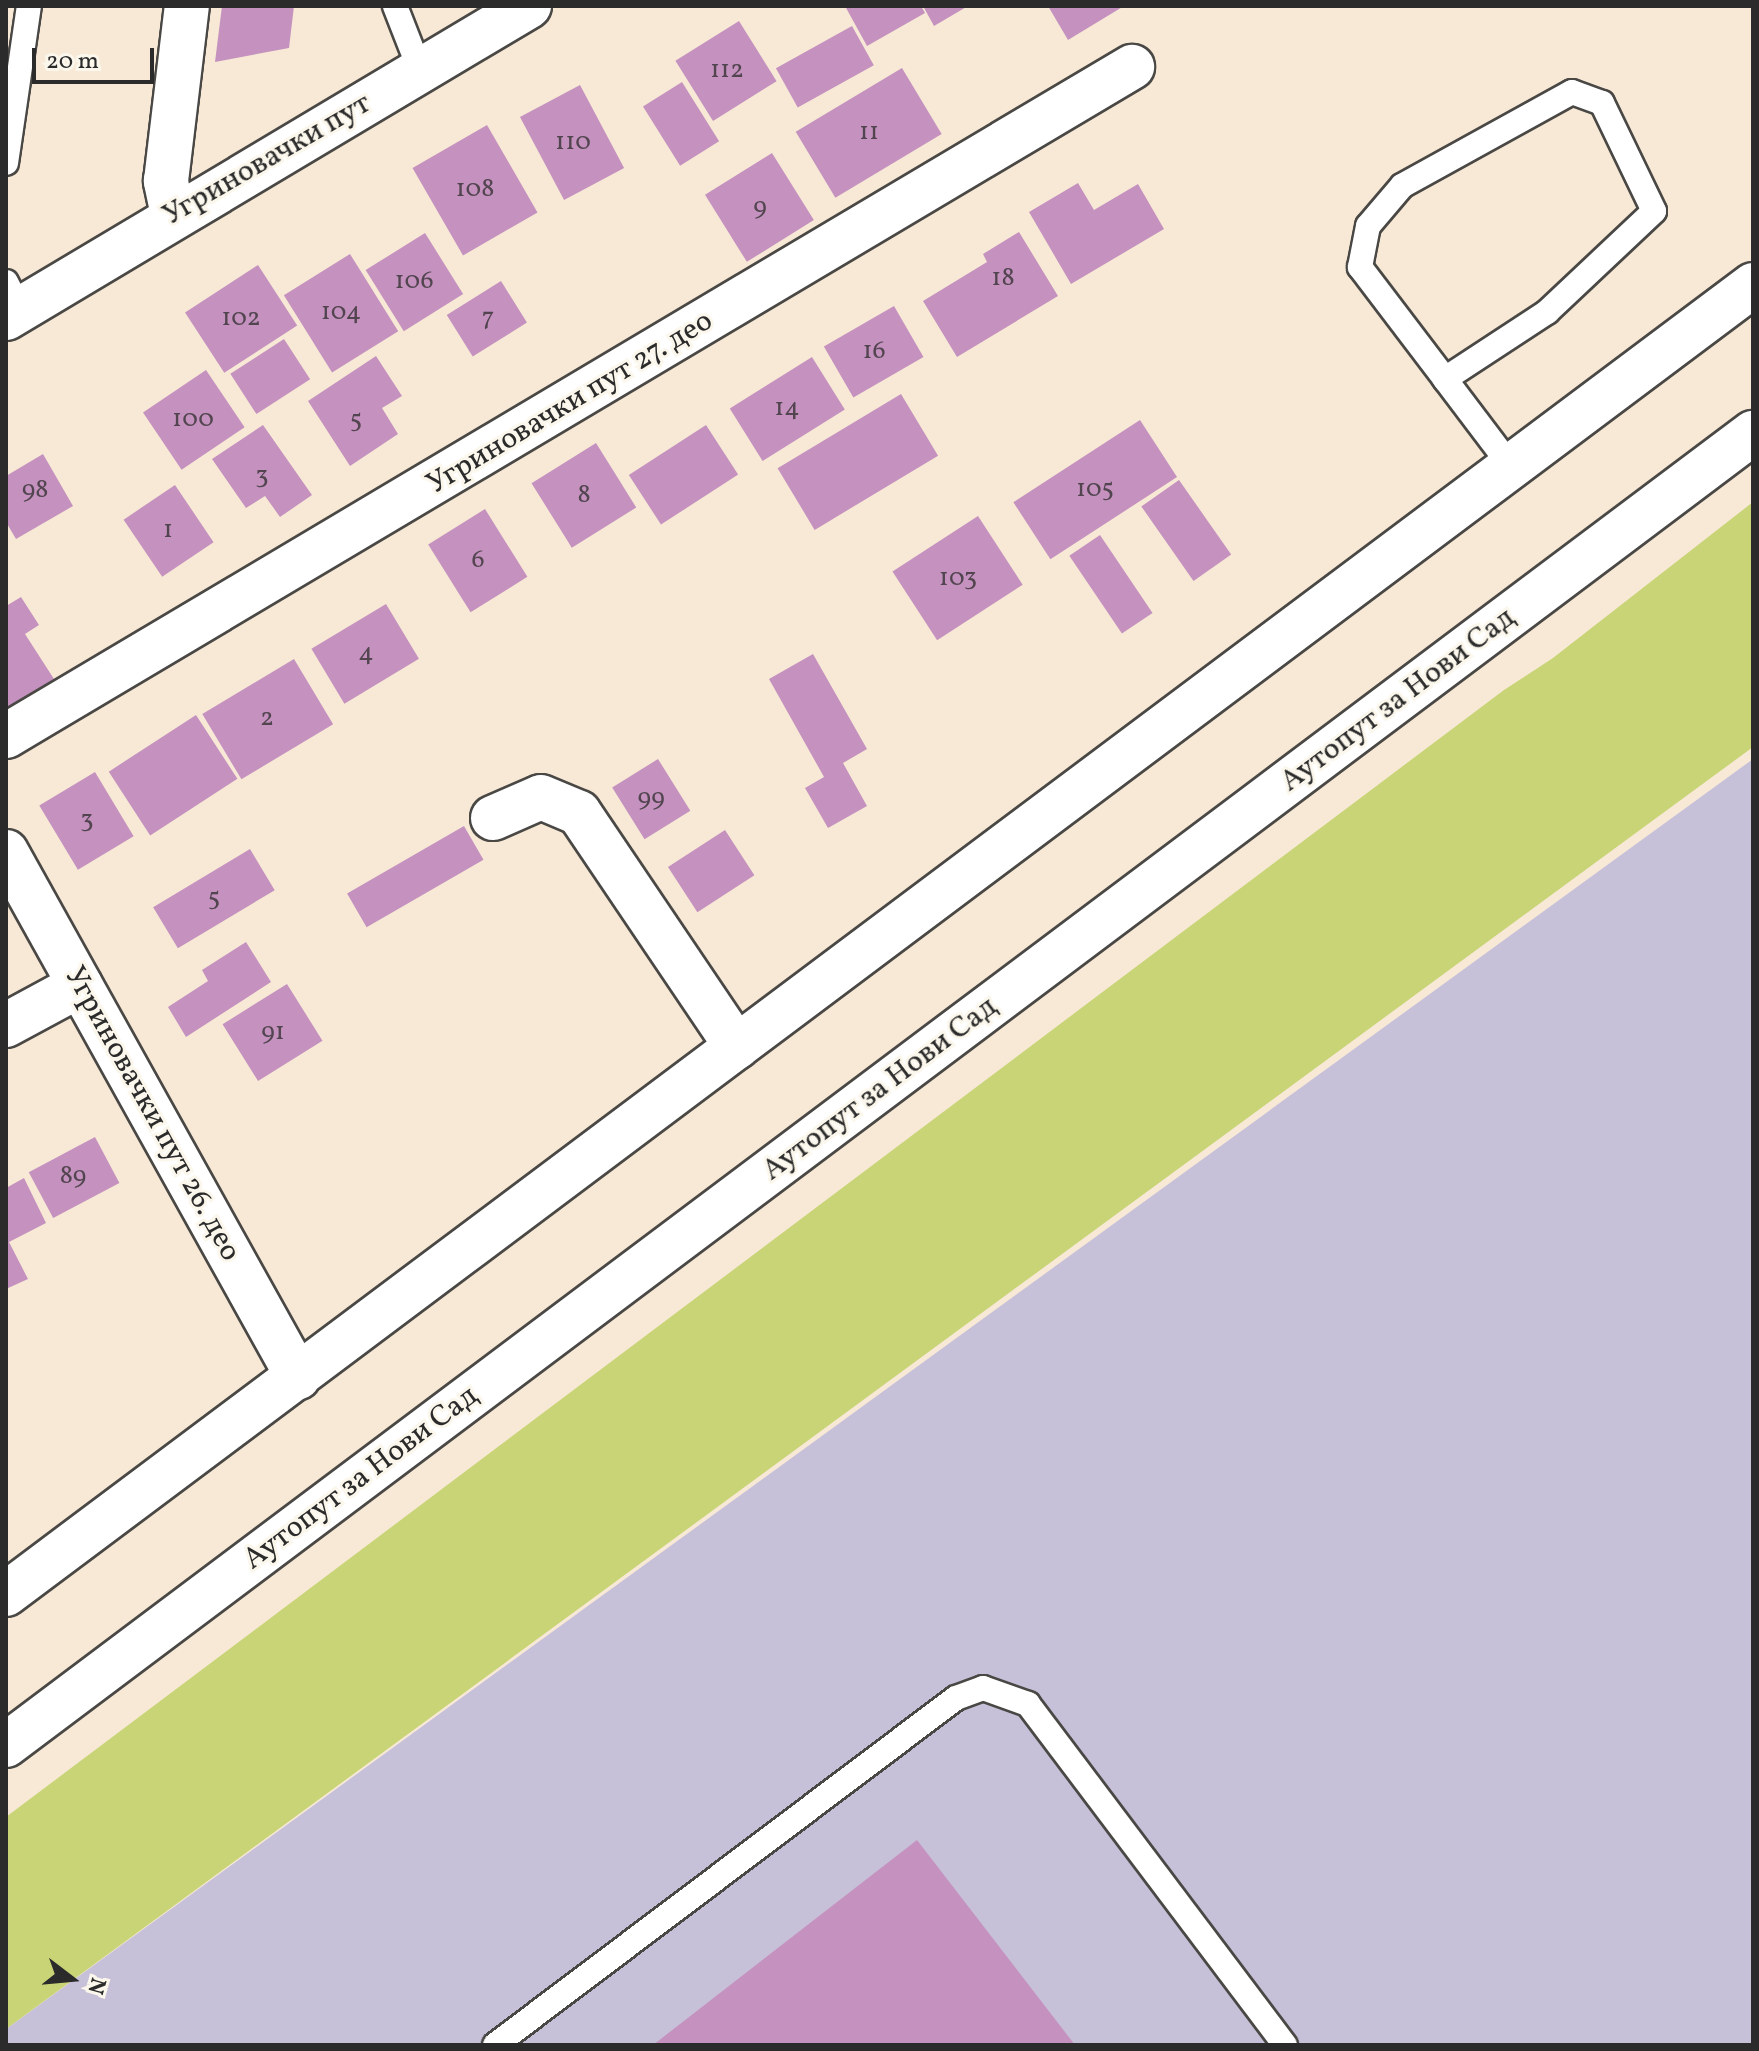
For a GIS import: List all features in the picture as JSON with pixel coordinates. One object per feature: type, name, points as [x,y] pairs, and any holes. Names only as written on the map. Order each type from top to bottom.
[{"type":"main road","points":[[173,215],[166,181],[187,6]]},
{"type":"main road","name":"Угриновачки пут","points":[[11,303],[173,215],[529,6]]},
{"type":"main road","name":"Угриновачки пут 27. део","points":[[6,736],[1132,67]]},
{"type":"main road","points":[[6,1594],[1513,469],[1753,285]]},
{"type":"main road","name":"Аутопут за Нови Сад","points":[[6,1745],[1753,433]]},
{"type":"main road","points":[[493,818],[541,797],[579,813],[737,1047]]},
{"type":"main road","name":"Угриновачки пут 26. део","points":[[6,852],[298,1377]]},
{"type":"main road","points":[[6,1025],[80,985]]},
{"type":"lane","points":[[6,163],[29,6]]},
{"type":"lane","points":[[395,6],[420,70]]},
{"type":"lane","points":[[1445,379],[1547,312],[1654,211],[1602,103],[1572,92],[1402,186],[1368,226],[1360,267],[1513,469]]},
{"type":"lane","points":[[495,2045],[956,1698],[983,1688],[1028,1704],[1285,2045]]},
{"type":"shaded area","points":[[1753,759],[1753,2045],[6,2045],[6,2029]]},
{"type":"green space","points":[[1753,502],[1753,747],[6,2029],[6,1817],[1504,690],[1553,658]]},
{"type":"building","points":[[222,6],[294,6],[289,48],[215,62]]},
{"type":"building","points":[[845,6],[921,6],[925,13],[867,46]]},
{"type":"building","points":[[923,6],[968,6],[934,26]]},
{"type":"building","points":[[1048,6],[1124,6],[1068,40]]},
{"type":"building","points":[[739,21],[777,81],[713,121],[675,61]]},
{"type":"building","points":[[852,26],[874,65],[798,108],[776,68]]},
{"type":"building","points":[[902,68],[942,134],[835,198],[796,132]]},
{"type":"building","points":[[682,82],[719,141],[680,166],[643,106]]},
{"type":"building","points":[[580,85],[624,168],[564,200],[520,117]]},
{"type":"building","points":[[487,125],[538,212],[463,255],[413,168]]},
{"type":"building","points":[[772,153],[814,220],[747,262],[705,195]]},
{"type":"building","points":[[1078,183],[1094,210],[1138,184],[1164,229],[1071,284],[1029,212]]},
{"type":"building","points":[[1019,232],[1058,296],[957,357],[923,301],[987,262],[983,254]]},
{"type":"building","points":[[425,233],[463,294],[404,331],[366,270]]},
{"type":"building","points":[[350,254],[398,331],[332,373],[284,295]]},
{"type":"building","points":[[258,265],[297,325],[224,373],[185,312]]},
{"type":"building","points":[[501,281],[527,323],[473,356],[447,315]]},
{"type":"building","points":[[894,306],[924,357],[853,398],[824,346]]},
{"type":"building","points":[[284,339],[310,379],[256,414],[230,374]]},
{"type":"building","points":[[376,356],[402,396],[382,408],[398,434],[350,466],[308,401]]},
{"type":"building","points":[[812,357],[845,410],[763,461],[730,408]]},
{"type":"building","points":[[206,370],[245,427],[182,470],[143,412]]},
{"type":"building","points":[[901,394],[938,456],[815,530],[778,468]]},
{"type":"building","points":[[1140,420],[1177,477],[1050,559],[1013,502]]},
{"type":"building","points":[[263,425],[312,495],[280,517],[265,496],[246,508],[212,459]]},
{"type":"building","points":[[706,425],[738,474],[661,525],[629,475]]},
{"type":"building","points":[[596,443],[636,507],[572,548],[532,483]]},
{"type":"building","points":[[43,454],[73,506],[16,539],[6,522],[6,476]]},
{"type":"building","points":[[1179,480],[1231,555],[1194,581],[1141,506]]},
{"type":"building","points":[[175,485],[214,542],[162,577],[124,520]]},
{"type":"building","points":[[485,509],[527,577],[471,612],[428,545]]},
{"type":"building","points":[[978,516],[1023,585],[937,640],[892,572]]},
{"type":"building","points":[[1100,535],[1153,613],[1122,634],[1069,556]]},
{"type":"building","points":[[21,597],[39,625],[25,634],[54,679],[6,708],[6,606]]},
{"type":"building","points":[[386,604],[419,659],[344,704],[311,649]]},
{"type":"building","points":[[813,654],[867,749],[843,763],[867,806],[828,828],[805,788],[824,777],[769,679]]},
{"type":"building","points":[[294,659],[333,724],[241,779],[202,714]]},
{"type":"building","points":[[196,715],[237,779],[150,835],[109,772]]},
{"type":"building","points":[[658,759],[690,811],[645,839],[612,788]]},
{"type":"building","points":[[95,772],[134,836],[78,870],[39,805]]},
{"type":"building","points":[[464,826],[483,860],[367,927],[347,894]]},
{"type":"building","points":[[725,830],[754,875],[697,912],[668,867]]},
{"type":"building","points":[[250,849],[275,890],[178,948],[153,907]]},
{"type":"building","points":[[246,942],[271,982],[186,1037],[168,1007],[208,981],[202,970]]},
{"type":"building","points":[[287,984],[323,1041],[258,1081],[223,1024]]},
{"type":"building","points":[[95,1137],[119,1183],[53,1218],[29,1172]]},
{"type":"building","points":[[24,1178],[46,1223],[9,1242],[28,1279],[6,1289],[6,1188]]},
{"type":"building","points":[[917,1840],[1075,2045],[653,2045]]}]
